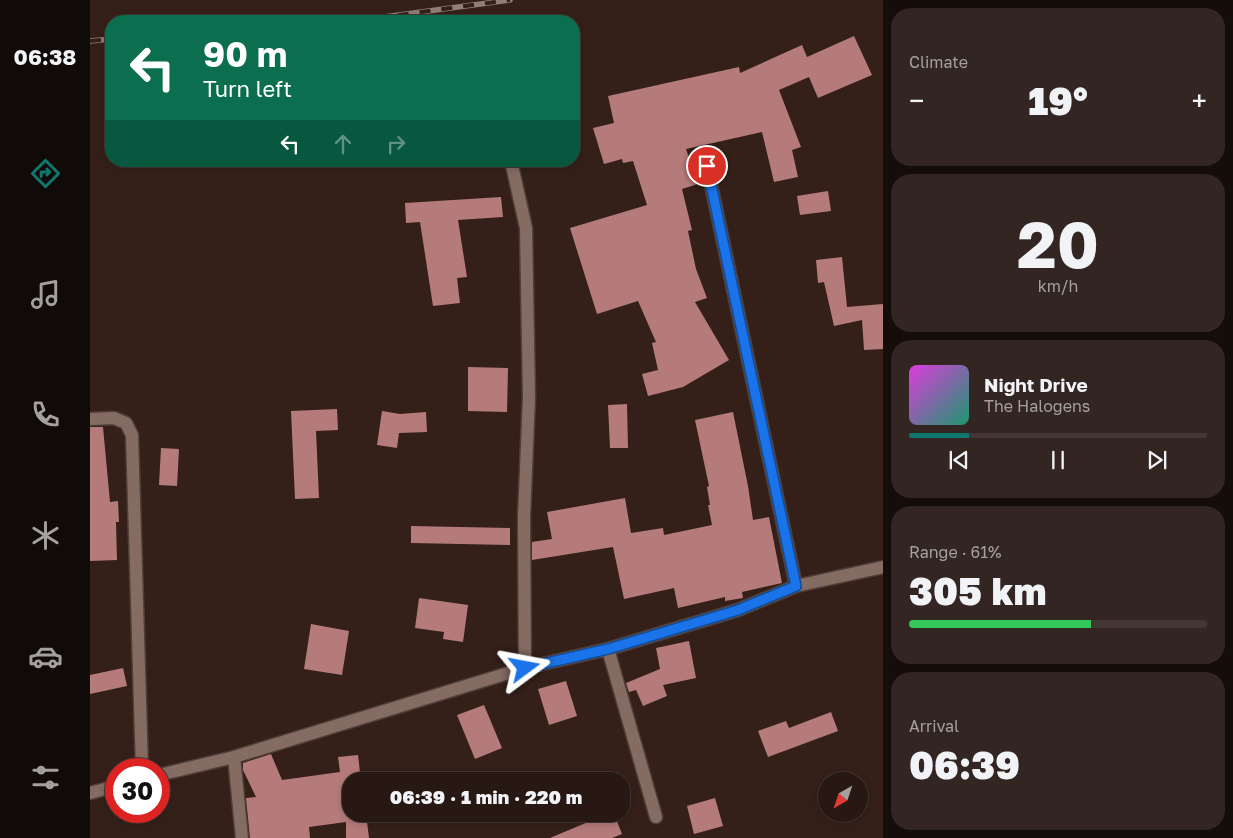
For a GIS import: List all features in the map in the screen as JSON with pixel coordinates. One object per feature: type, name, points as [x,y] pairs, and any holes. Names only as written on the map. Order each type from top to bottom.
[{"type":"street","points":[[707,166],[796,586]]},
{"type":"street","points":[[512,167],[526,228],[529,397],[524,517],[525,668]]},
{"type":"street","points":[[90,419],[114,418],[126,423],[132,434],[142,758]]},
{"type":"street","points":[[170,772],[234,757],[525,668],[608,649],[738,610],[796,586],[883,566]]},
{"type":"street","points":[[608,649],[656,817]]},
{"type":"street","points":[[234,757],[242,838]]},
{"type":"street","points":[[90,793],[105,789]]},
{"type":"building","points":[[854,36],[872,75],[818,98],[809,77],[779,90],[801,147],[792,150],[798,177],[774,182],[762,132],[686,149],[698,184],[682,189],[692,230],[688,231],[696,269],[707,298],[695,302],[729,360],[683,387],[648,396],[642,374],[658,370],[652,343],[656,342],[638,301],[597,314],[570,228],[647,205],[633,161],[623,163],[622,159],[604,164],[593,128],[614,123],[608,96],[739,67],[740,73],[802,45],[807,57]]},
{"type":"building","points":[[828,191],[831,211],[800,215],[797,196]]},
{"type":"building","points":[[501,197],[503,217],[458,220],[467,277],[457,278],[460,303],[433,306],[420,222],[406,223],[405,203]]},
{"type":"building","points":[[842,257],[847,307],[883,304],[883,349],[864,350],[862,320],[834,326],[824,282],[818,283],[816,260]]},
{"type":"building","points":[[468,367],[508,368],[507,412],[468,411]]},
{"type":"building","points":[[627,404],[628,448],[610,448],[608,405]]},
{"type":"building","points":[[337,409],[338,430],[316,431],[319,498],[295,499],[291,411]]},
{"type":"building","points":[[382,411],[400,414],[426,412],[427,432],[399,433],[397,448],[377,445]]},
{"type":"building","points":[[733,412],[753,520],[769,517],[782,583],[742,592],[743,598],[725,601],[725,597],[678,608],[674,588],[624,599],[613,547],[532,560],[532,542],[552,539],[547,512],[625,498],[631,533],[663,528],[664,535],[712,525],[708,505],[710,505],[707,487],[709,486],[695,420]]},
{"type":"building","points":[[90,427],[103,427],[110,502],[118,501],[119,522],[116,522],[117,560],[90,561]]},
{"type":"building","points":[[161,448],[179,449],[177,486],[159,485]]},
{"type":"building","points":[[411,526],[510,528],[510,545],[411,543]]},
{"type":"building","points":[[419,598],[468,605],[463,642],[443,639],[444,632],[415,628]]},
{"type":"building","points":[[311,624],[349,631],[342,675],[304,669]]},
{"type":"building","points":[[689,641],[696,678],[663,685],[667,696],[643,706],[636,690],[629,692],[626,683],[660,669],[656,648]]},
{"type":"building","points":[[123,668],[127,686],[90,694],[90,675]]},
{"type":"building","points":[[566,681],[577,716],[549,725],[538,689]]},
{"type":"building","points":[[484,705],[502,748],[475,759],[457,715]]},
{"type":"building","points":[[831,712],[838,731],[768,757],[758,731],[786,721],[789,728]]},
{"type":"building","points":[[271,754],[282,780],[340,772],[338,757],[358,755],[360,772],[342,772],[342,822],[346,822],[309,827],[310,838],[250,838],[246,798],[256,797],[243,770],[243,763]]},
{"type":"building","points":[[715,798],[723,826],[694,834],[687,806]]},
{"type":"building","points":[[346,822],[367,822],[369,838],[346,838]]},
{"type":"building","points":[[588,822],[617,822],[622,834],[612,838],[550,838]]},
{"type":"railway","points":[[399,15],[510,0]]},
{"type":"railway","points":[[90,41],[105,40]]},
{"type":"route","points":[[525,668],[608,649],[738,610],[796,586],[707,166]]}]
